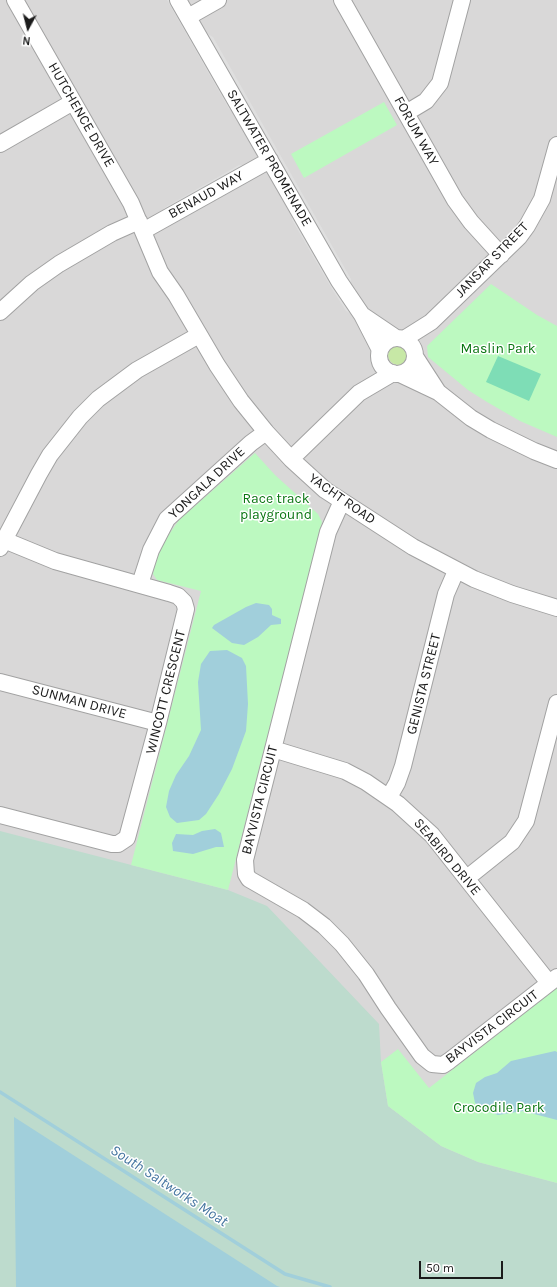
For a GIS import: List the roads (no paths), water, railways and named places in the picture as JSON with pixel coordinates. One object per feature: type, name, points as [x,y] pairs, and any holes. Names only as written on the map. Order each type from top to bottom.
[{"type":"street","name":"HUTCHENCE DRIVE","points":[[15,0],[124,189],[141,226]]},
{"type":"street","name":"SALTWATER PROMENADE","points":[[178,0],[339,280],[362,315],[380,353]]},
{"type":"street","points":[[188,17],[218,0]]},
{"type":"street","name":"FORUM WAY","points":[[342,0],[456,200],[471,222],[501,255]]},
{"type":"street","points":[[406,113],[426,101],[440,83],[462,0]]},
{"type":"street","points":[[0,144],[73,102]]},
{"type":"street","name":"JANSAR STREET","points":[[400,338],[431,322],[519,237],[537,210],[547,182],[557,145]]},
{"type":"street","name":"BENAUD WAY","points":[[0,312],[32,283],[59,264],[112,233],[141,226],[270,160]]},
{"type":"street","name":"YACHT ROAD","points":[[141,226],[160,272],[229,383],[266,432],[316,483],[413,547],[456,571],[512,594],[557,608]]},
{"type":"street","name":"SALTWATER PROMENADE","points":[[362,315],[400,338]]},
{"type":"street","name":"JANSAR STREET","points":[[416,355],[431,322]]},
{"type":"street","points":[[2,544],[50,455],[80,417],[98,399],[137,370],[199,335]]},
{"type":"street","points":[[359,393],[386,341],[400,338],[413,346],[416,355],[438,392]]},
{"type":"street","points":[[380,353],[383,367],[438,392],[471,418],[491,430],[534,451],[557,460]]},
{"type":"street","points":[[291,459],[359,393],[396,373],[411,368],[416,355]]},
{"type":"street","name":"YONGALA DRIVE","points":[[140,584],[150,550],[167,519],[251,442],[266,432]]},
{"type":"street","name":"BAYVISTA CIRCUIT","points":[[342,501],[328,532],[245,860],[246,874],[249,879],[303,910],[324,926],[342,944],[366,974],[388,1008],[428,1062],[437,1065],[443,1065],[449,1062],[553,980]]},
{"type":"street","name":"WINCOTT CRESCENT","points":[[0,816],[112,844],[123,842],[130,833],[186,609],[184,602],[178,596],[2,544]]},
{"type":"street","name":"GENISTA STREET","points":[[389,797],[397,783],[403,766],[446,594],[456,571]]},
{"type":"street","name":"SUNMAN DRIVE","points":[[0,682],[158,723]]},
{"type":"street","points":[[467,878],[500,853],[520,832],[526,821],[552,745],[557,703]]},
{"type":"street","name":"SEABIRD DRIVE","points":[[273,749],[345,771],[389,797],[418,820],[553,980]]},
{"type":"water","points":[[256,603],[269,605],[272,609],[272,615],[281,619],[281,624],[271,625],[258,637],[244,645],[232,643],[212,628],[214,625]]},
{"type":"water","points":[[227,650],[242,658],[246,666],[248,704],[246,731],[232,769],[219,794],[206,814],[199,820],[177,823],[170,817],[166,807],[169,791],[176,775],[189,756],[201,730],[198,682],[201,664],[210,651]]},
{"type":"water","points":[[215,829],[221,833],[224,847],[216,847],[193,854],[173,851],[172,843],[176,834],[193,835],[202,831]]},
{"type":"water","points":[[555,1051],[557,1052],[557,1120],[523,1111],[498,1115],[487,1111],[475,1103],[473,1093],[476,1083],[485,1077],[497,1073],[511,1061]]},
{"type":"water","points":[[14,1117],[277,1286],[280,1287],[16,1287]]},
{"type":"waterway","name":"South Saltworks Moat","points":[[0,1092],[285,1274],[330,1287]]},
{"type":"park label","name":"Maslin Park","points":[[498,349]]},
{"type":"park label","name":"Race track playground","points":[[276,508]]},
{"type":"park label","name":"Crocodile Park","points":[[499,1108]]}]
